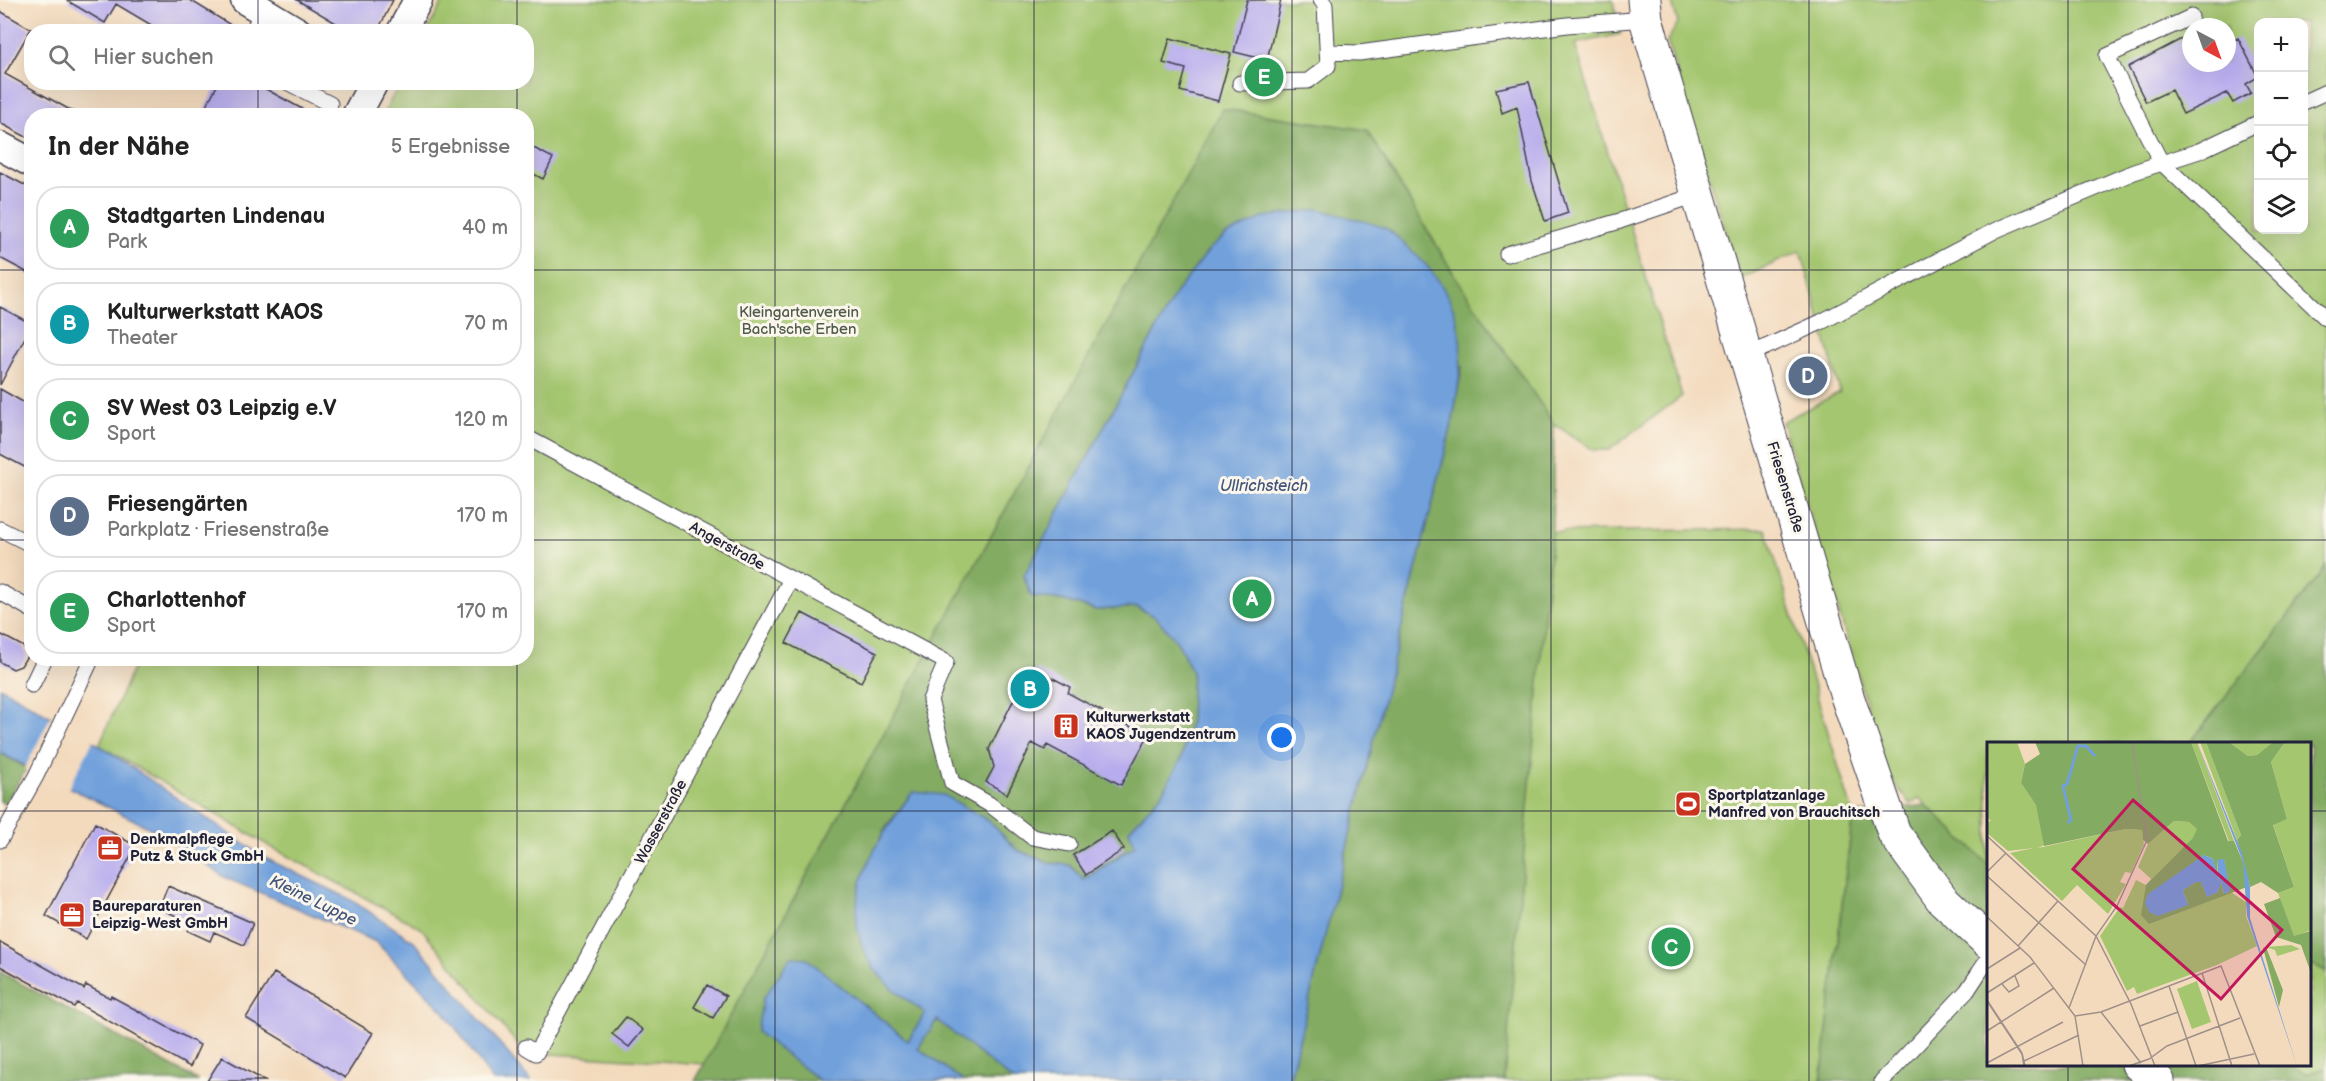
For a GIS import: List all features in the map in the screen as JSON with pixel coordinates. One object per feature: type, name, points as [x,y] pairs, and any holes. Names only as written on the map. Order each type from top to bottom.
[{"type":"street","points":[[405,24],[418,0]]},
{"type":"street","name":"Friesenstraße","points":[[1645,10],[1696,195],[1847,696],[1894,833],[1942,899],[1987,940]]},
{"type":"street","points":[[254,14],[278,24]]},
{"type":"street","points":[[360,108],[370,90]]},
{"type":"street","points":[[0,146],[24,159]]},
{"type":"street","points":[[2139,1066],[2158,1081]]},
{"type":"lane","points":[[1240,83],[1308,81],[1328,66],[1325,5],[1321,0]]},
{"type":"lane","points":[[1327,52],[1359,53],[1567,26],[1645,10]]},
{"type":"lane","points":[[2191,17],[2107,56],[2161,162],[2326,318]]},
{"type":"lane","points":[[303,90],[330,104]]},
{"type":"lane","points":[[2308,100],[2326,92]]},
{"type":"lane","points":[[1746,356],[1821,322],[1996,230],[2161,162],[2199,151],[2254,125]]},
{"type":"lane","points":[[1507,255],[1696,195]]},
{"type":"lane","name":"Angerstraße","points":[[534,441],[946,662],[930,700],[952,783],[989,804],[1032,837],[1069,844]]},
{"type":"lane","points":[[0,529],[24,541]]},
{"type":"lane","name":"Wasserstraße","points":[[526,1047],[536,1053],[790,580]]},
{"type":"lane","points":[[0,592],[24,606]]},
{"type":"lane","points":[[32,685],[41,666]]},
{"type":"lane","points":[[0,840],[36,776],[88,666]]},
{"type":"lane","points":[[1882,1081],[1967,991],[1987,962]]},
{"type":"green space","name":"Kleingartenverein Bach'sche Erben","points":[[444,0],[1613,0],[1621,34],[1575,44],[1682,396],[1609,450],[1593,450],[1554,424],[1552,532],[1766,529],[1853,814],[1821,1081],[796,1081],[727,1025],[705,1064],[536,1053],[518,1045],[421,928],[271,847],[99,745],[134,666],[534,666],[534,108],[387,108],[396,90],[534,90],[534,24],[431,24]]},
{"type":"green space","points":[[1671,0],[2326,0],[2326,567],[2191,742],[1987,742],[1987,863],[1919,798],[1911,804],[1888,777],[1782,422],[1840,392],[1801,251],[1740,279],[1667,41],[1678,23]]},
{"type":"green space","points":[[1223,109],[1367,130],[1455,276],[1554,424],[1552,532],[1504,1081],[1289,1081],[1452,424],[1462,367],[1226,235],[1209,250],[1176,293],[1024,576],[1031,596],[1062,600],[1096,610],[1136,607],[1156,617],[1178,643],[1192,671],[1190,722],[1181,760],[1160,796],[1129,830],[1135,845],[1084,880],[1070,865],[1049,863],[1017,850],[989,821],[913,792],[883,831],[891,987],[925,1013],[908,1041],[806,958],[757,1032],[820,1081],[695,1081]]},
{"type":"green space","points":[[2326,567],[2326,971],[2311,966],[2311,742],[2191,742]]},
{"type":"green space","points":[[0,753],[27,768],[5,804],[0,801]]},
{"type":"green space","points":[[1926,805],[1987,863],[1987,1066],[2290,1066],[2306,1074],[2326,1068],[2326,1081],[1821,1081],[1853,814]]},
{"type":"green space","points":[[2311,966],[2326,971],[2326,1068],[2306,1074],[2288,1066],[2311,1066]]},
{"type":"green space","points":[[0,972],[199,1081],[0,1081]]},
{"type":"green space","points":[[937,1020],[1013,1081],[963,1081],[918,1048]]},
{"type":"water","name":"Ullrichsteich","points":[[1319,209],[1385,228],[1413,252],[1432,272],[1445,291],[1454,311],[1461,353],[1452,424],[1289,1081],[1013,1081],[937,1020],[918,1048],[963,1081],[820,1081],[757,1032],[763,999],[791,957],[806,958],[908,1041],[925,1013],[878,974],[861,944],[857,921],[858,898],[863,875],[885,831],[913,792],[944,795],[989,821],[1017,850],[1049,863],[1070,865],[1084,880],[1135,845],[1129,830],[1160,796],[1181,760],[1190,722],[1192,671],[1178,643],[1156,617],[1137,607],[1096,610],[1062,600],[1031,596],[1024,576],[1176,293],[1209,250],[1226,235],[1265,217]]},
{"type":"water","name":"Kleine Luppe","points":[[0,687],[99,745],[265,858],[348,898],[414,941],[531,1081],[493,1081],[445,1013],[376,942],[226,878],[158,832],[0,753]]},
{"type":"pier","points":[[51,716],[94,739],[67,791],[24,770]]},
{"type":"building","points":[[66,0],[190,0],[229,24],[150,24],[116,4],[105,23]]},
{"type":"building","points":[[297,0],[393,0],[381,24],[338,24]]},
{"type":"building","points":[[1247,0],[1281,0],[1267,60],[1234,52]]},
{"type":"building","points":[[0,11],[24,25],[24,41],[5,74],[24,84],[24,90],[34,90],[67,108],[24,108],[24,136],[0,123]]},
{"type":"building","points":[[1170,38],[1231,54],[1218,101],[1180,91],[1186,69],[1163,63]]},
{"type":"building","points":[[2238,38],[2254,69],[2254,79],[2246,84],[2251,93],[2233,103],[2227,93],[2183,114],[2171,90],[2146,102],[2128,67],[2182,39],[2182,72],[2236,72],[2236,39]]},
{"type":"building","points":[[1529,82],[1568,213],[1545,221],[1532,181],[1517,107],[1502,113],[1496,89]]},
{"type":"building","points":[[215,90],[268,90],[300,108],[205,108]]},
{"type":"building","points":[[534,148],[553,158],[543,179],[534,174]]},
{"type":"building","points":[[0,172],[24,185],[24,271],[0,258]]},
{"type":"building","points":[[0,307],[24,320],[24,339],[0,385]]},
{"type":"building","points":[[0,389],[24,402],[24,467],[0,454]]},
{"type":"building","points":[[802,613],[877,652],[861,682],[786,643]]},
{"type":"building","points":[[0,634],[24,647],[24,661],[21,666],[13,669],[0,662]]},
{"type":"building","name":"Kulturwerkstatt KAOS Jugendzentrum","points":[[1036,669],[1070,687],[1068,693],[1148,736],[1121,785],[1047,745],[1045,750],[1032,743],[1007,794],[986,782],[994,767],[989,749],[1012,703],[1021,691],[1024,691]]},
{"type":"building","points":[[95,823],[136,846],[86,939],[46,916]]},
{"type":"building","points":[[1112,831],[1124,849],[1086,875],[1073,855]]},
{"type":"building","points":[[168,886],[253,923],[244,945],[214,932],[210,941],[188,931],[192,923],[159,908]]},
{"type":"building","points":[[0,942],[84,989],[86,985],[110,998],[111,996],[200,1045],[190,1067],[77,1003],[74,1007],[0,966]]},
{"type":"building","points":[[274,973],[373,1033],[345,1078],[246,1018]]},
{"type":"building","points":[[707,985],[726,996],[713,1018],[694,1007]]},
{"type":"building","points":[[626,1017],[643,1030],[629,1047],[612,1034]]},
{"type":"building","points":[[222,1057],[265,1081],[207,1081]]},
{"type":"place","name":"Charlottenhof","points":[[1264,77]]},
{"type":"place","name":"Friesengärten","points":[[1808,376]]},
{"type":"place","name":"Stadtgarten Lindenau","points":[[1252,599]]},
{"type":"place","name":"Kulturwerkstatt KAOS","points":[[1030,689]]},
{"type":"place","name":"Kulturwerkstatt KAOS Jugendzentrum","points":[[1066,726]]},
{"type":"place","name":"Sportplatzanlage Manfred von Brauchitsch","points":[[1688,804]]},
{"type":"place","name":"Denkmalpflege Putz & Stuck GmbH","points":[[110,848]]},
{"type":"place","name":"Baureparaturen Leipzig-West GmbH","points":[[72,915]]},
{"type":"place","name":"SV West 03 Leipzig e.V","points":[[1671,947]]}]
